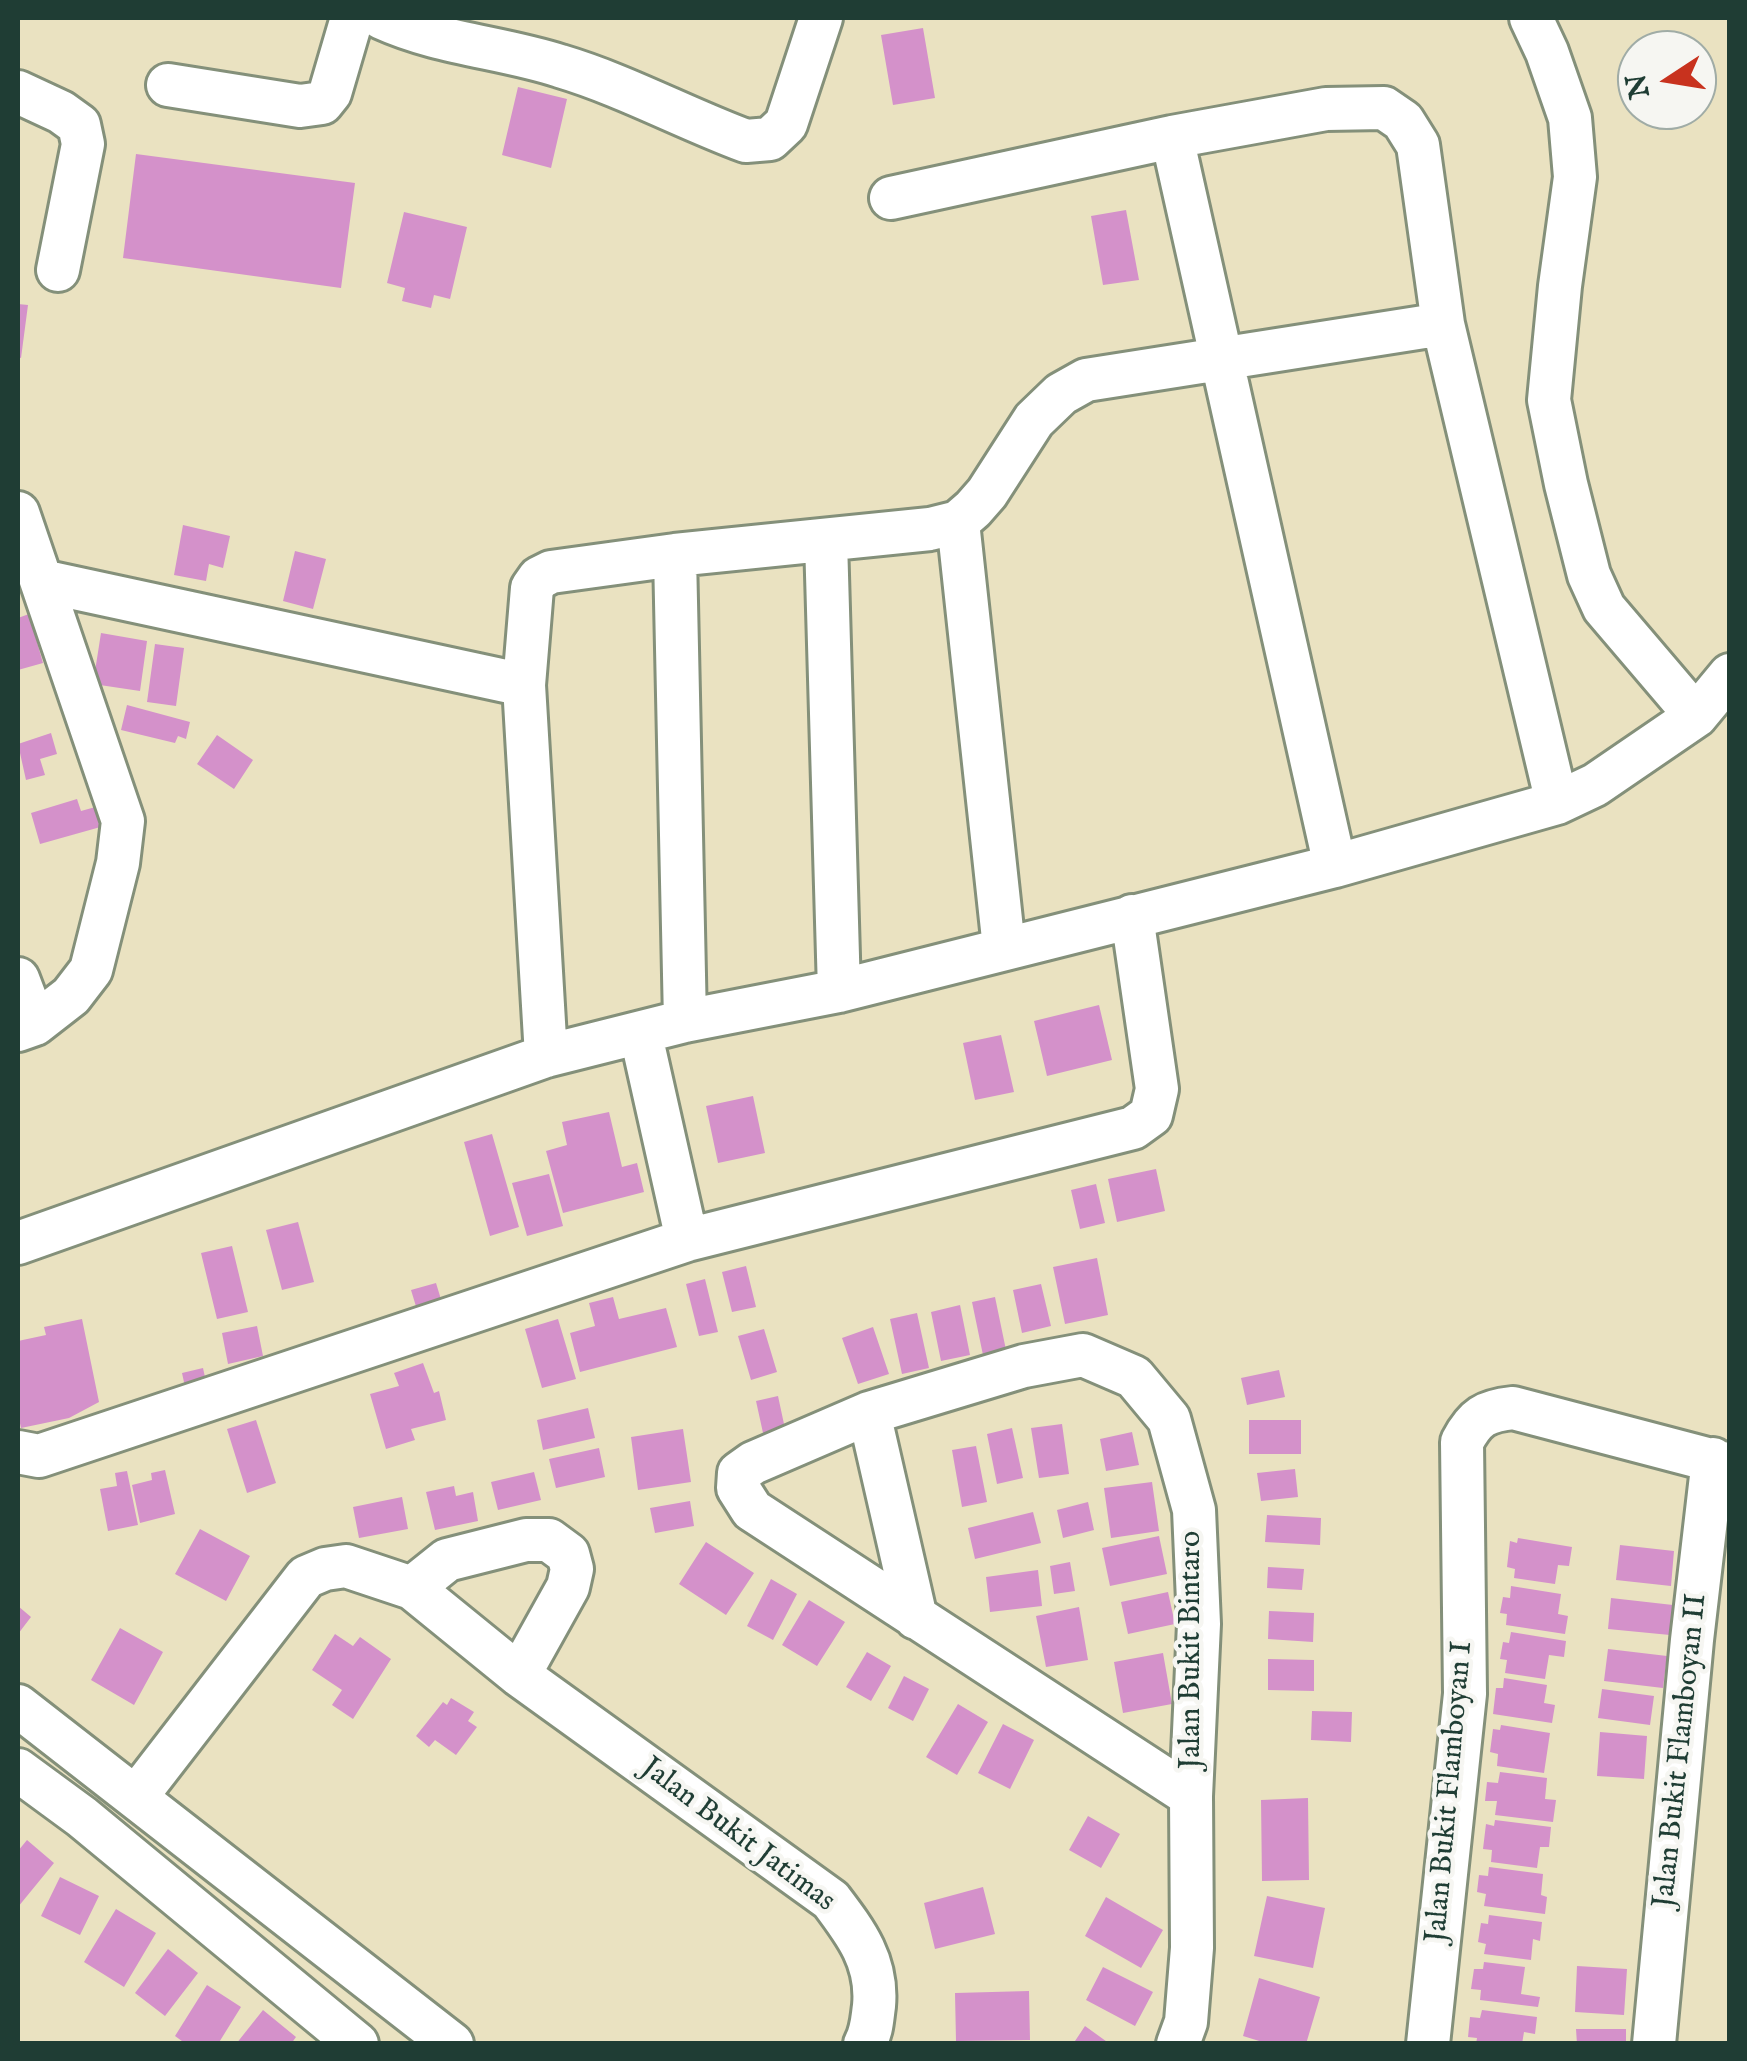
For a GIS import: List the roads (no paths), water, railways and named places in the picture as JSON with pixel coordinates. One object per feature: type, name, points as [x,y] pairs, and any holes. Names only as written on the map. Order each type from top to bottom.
[{"type":"street","points":[[168,84],[300,106],[322,103],[330,92],[352,18]]},
{"type":"street","points":[[382,18],[450,42],[568,68],[746,141],[770,139],[786,124],[820,18]]},
{"type":"street","points":[[1531,18],[1570,118],[1574,177],[1550,400],[1566,484],[1590,576],[1604,608],[1696,716]]},
{"type":"street","points":[[18,92],[79,126],[83,144],[58,270]]},
{"type":"street","points":[[892,198],[1172,138],[1326,110],[1384,108],[1402,121],[1418,145],[1443,324],[1558,803]]},
{"type":"street","points":[[1172,138],[1335,866]]},
{"type":"street","points":[[546,1056],[524,684],[528,607],[539,578],[551,572],[675,554],[930,529],[958,522],[987,494],[1034,420],[1061,394],[1086,380],[1443,324]]},
{"type":"street","points":[[18,513],[123,821],[118,863],[91,970],[71,996],[26,1027],[18,979]]},
{"type":"street","points":[[958,522],[1004,948]]},
{"type":"street","points":[[826,540],[839,990]]},
{"type":"street","points":[[675,554],[685,1021]]},
{"type":"street","points":[[42,581],[524,684]]},
{"type":"street","points":[[18,1244],[546,1056],[685,1021],[839,990],[1335,866],[1558,803],[1595,785],[1696,716],[1730,675]]},
{"type":"street","points":[[18,1452],[39,1456],[687,1240],[1133,1128],[1151,1115],[1157,1088],[1132,916]]},
{"type":"street","points":[[641,1035],[687,1240]]},
{"type":"street","name":"Jalan Bukit Bintaro","points":[[1178,2044],[1186,2022],[1192,1948],[1191,1796],[1198,1624],[1194,1510],[1169,1419],[1134,1377],[1083,1356],[1024,1366],[869,1414],[744,1468],[737,1479],[738,1488],[752,1510],[1191,1796]]},
{"type":"street","name":"Jalan Bukit Flamboyan I","points":[[1428,2044],[1465,1694],[1462,1442],[1472,1422],[1489,1411],[1513,1408],[1721,1462]]},
{"type":"street","points":[[869,1414],[916,1618]]},
{"type":"street","name":"Jalan Bukit Flamboyan II","points":[[1654,2044],[1690,1659],[1721,1462]]},
{"type":"street","points":[[412,1588],[448,1560],[526,1540],[549,1540],[568,1554],[572,1569],[568,1588],[519,1675]]},
{"type":"street","name":"Jalan Bukit Jatimas","points":[[136,1797],[306,1577],[346,1566],[412,1588],[519,1675],[830,1900],[857,1935],[872,1964],[873,2015],[871,2032],[864,2044]]},
{"type":"street","points":[[18,1706],[136,1797],[424,2035]]},
{"type":"street","points":[[18,1770],[82,1817],[358,2044]]}]
